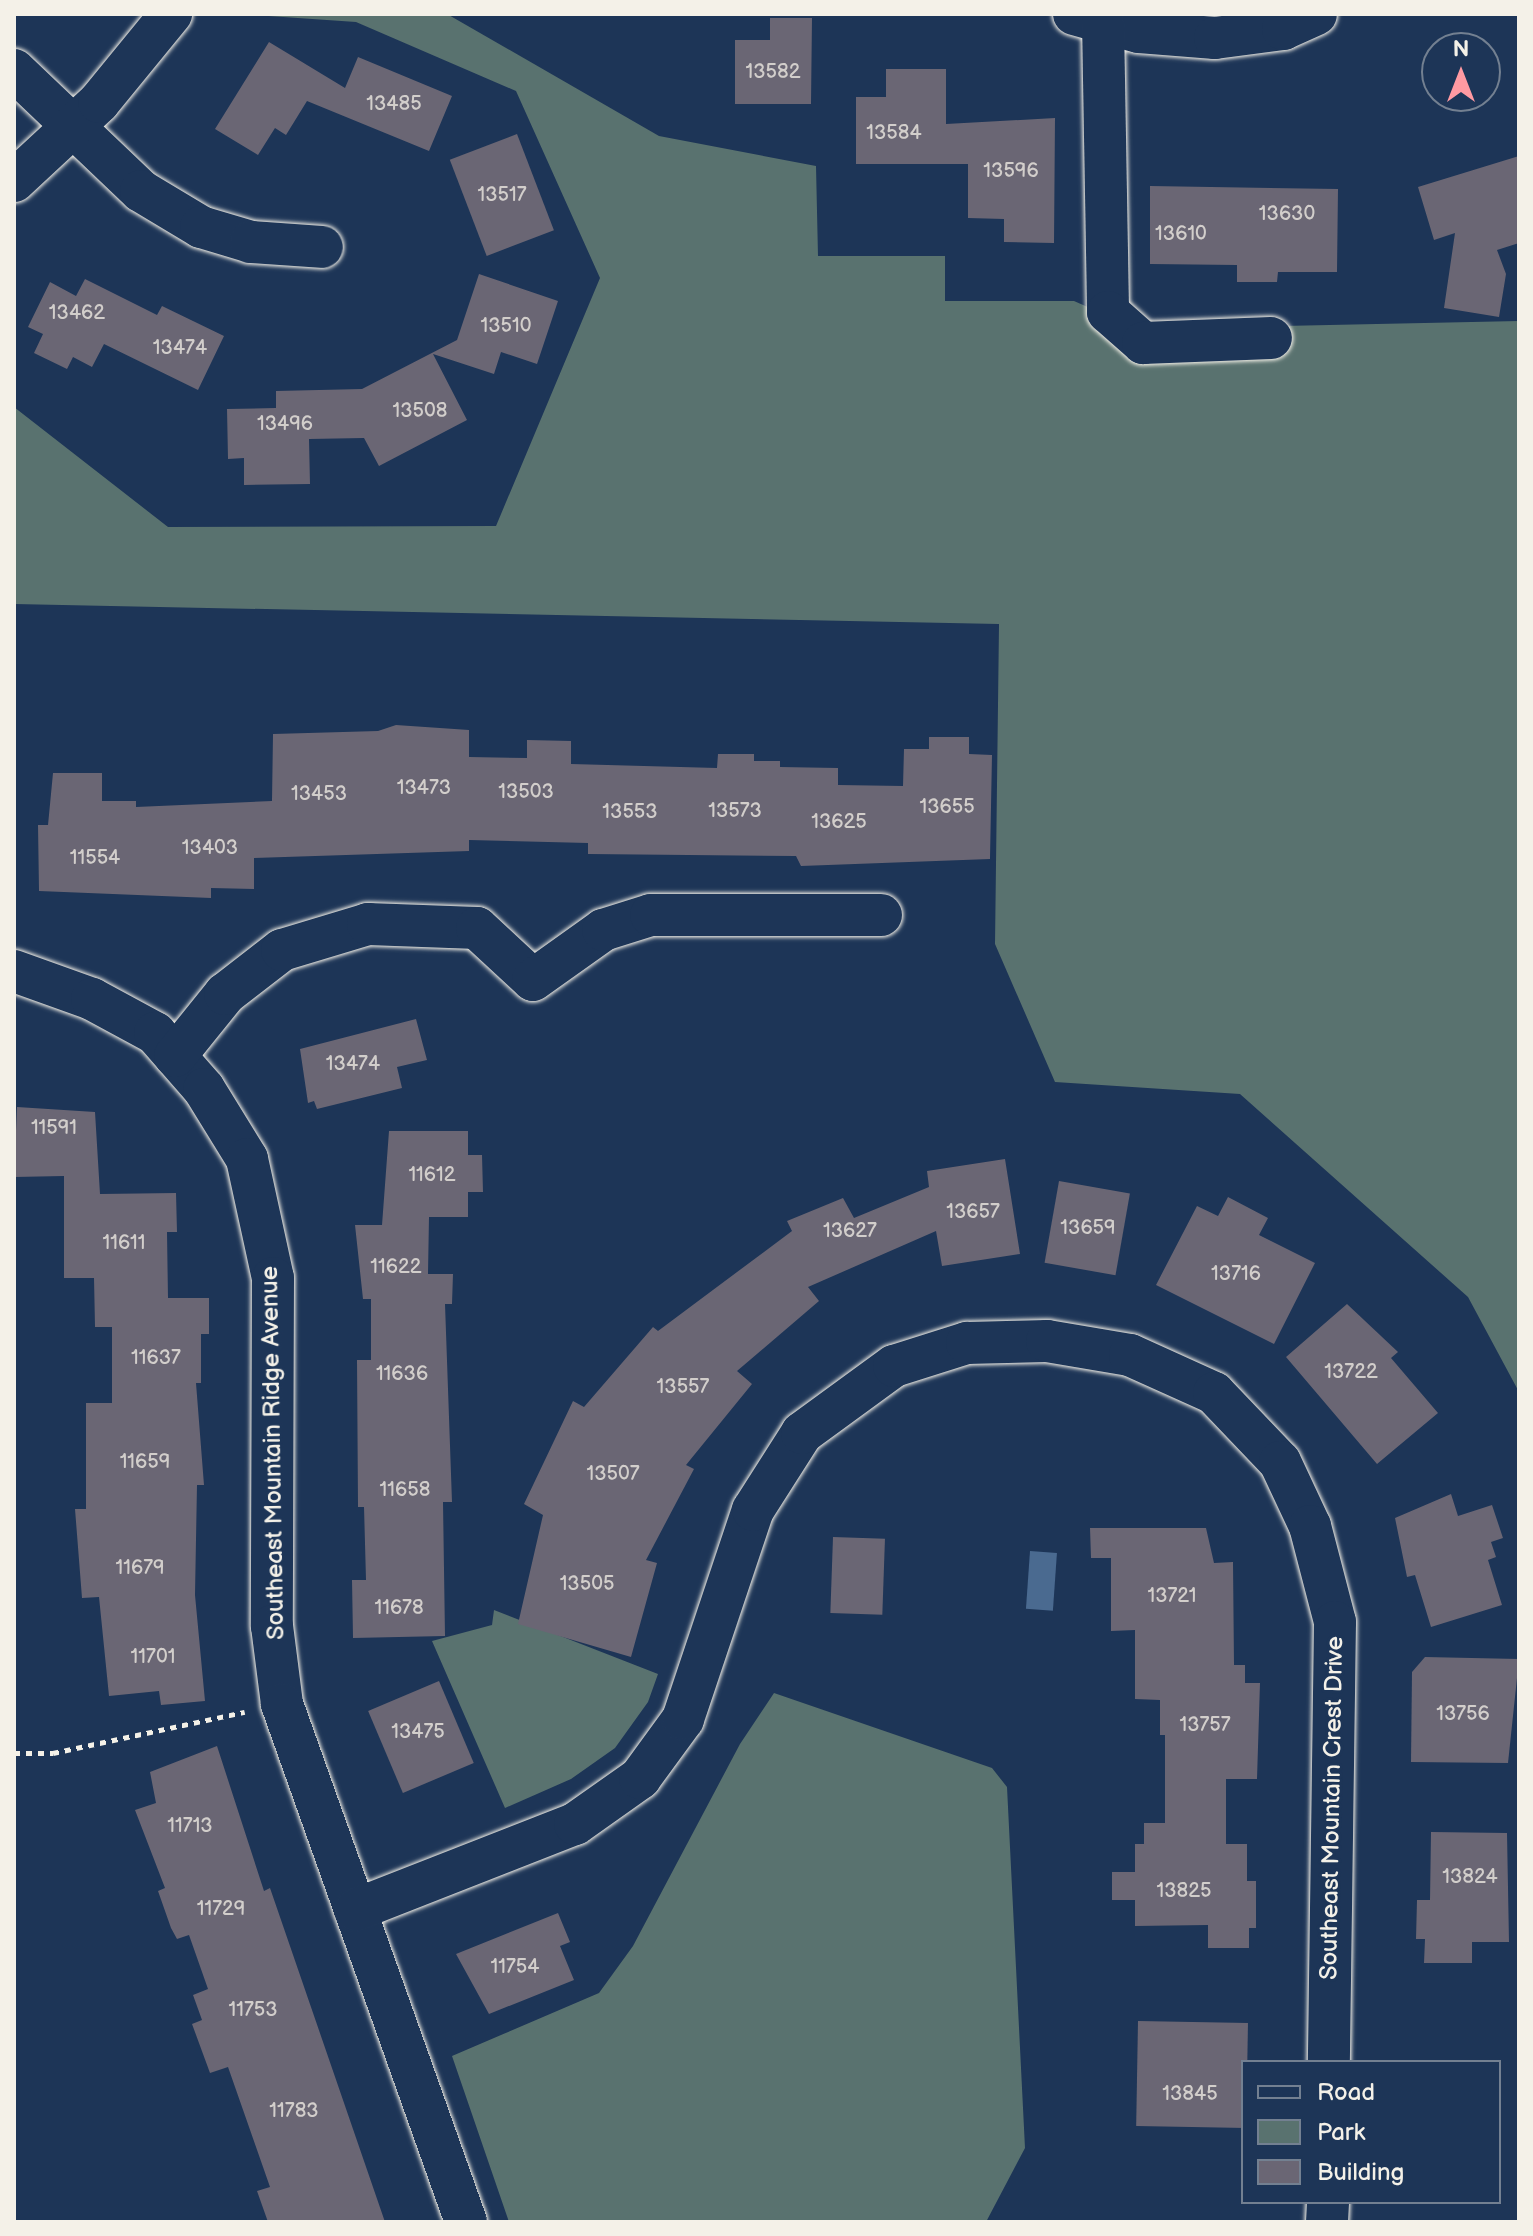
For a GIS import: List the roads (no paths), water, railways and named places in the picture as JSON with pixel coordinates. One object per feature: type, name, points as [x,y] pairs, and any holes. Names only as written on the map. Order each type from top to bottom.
[{"type":"street","points":[[14,181],[75,125],[171,14]]},
{"type":"street","points":[[1271,338],[1143,343],[1108,312],[1089,18],[1215,38],[1283,29],[1316,14]]},
{"type":"street","points":[[14,70],[141,191],[201,227],[251,242],[322,247]]},
{"type":"street","points":[[175,1056],[225,994],[282,950],[368,924],[477,928],[533,980],[603,930],[651,915],[881,915]]},
{"type":"street","name":"Southeast Mountain Ridge Avenue","points":[[14,971],[92,999],[155,1033],[204,1089],[247,1159],[265,1219],[273,1278],[272,1626],[282,1704],[466,2222]]},
{"type":"street","name":"Southeast Mountain Crest Drive","points":[[355,1910],[575,1824],[640,1778],[683,1719],[753,1510],[802,1433],[894,1366],[967,1343],[1047,1341],[1130,1355],[1214,1393],[1280,1462],[1310,1526],[1335,1622],[1329,2060]]},
{"type":"water","points":[[1030,1551],[1057,1553],[1053,1611],[1026,1609]]}]
